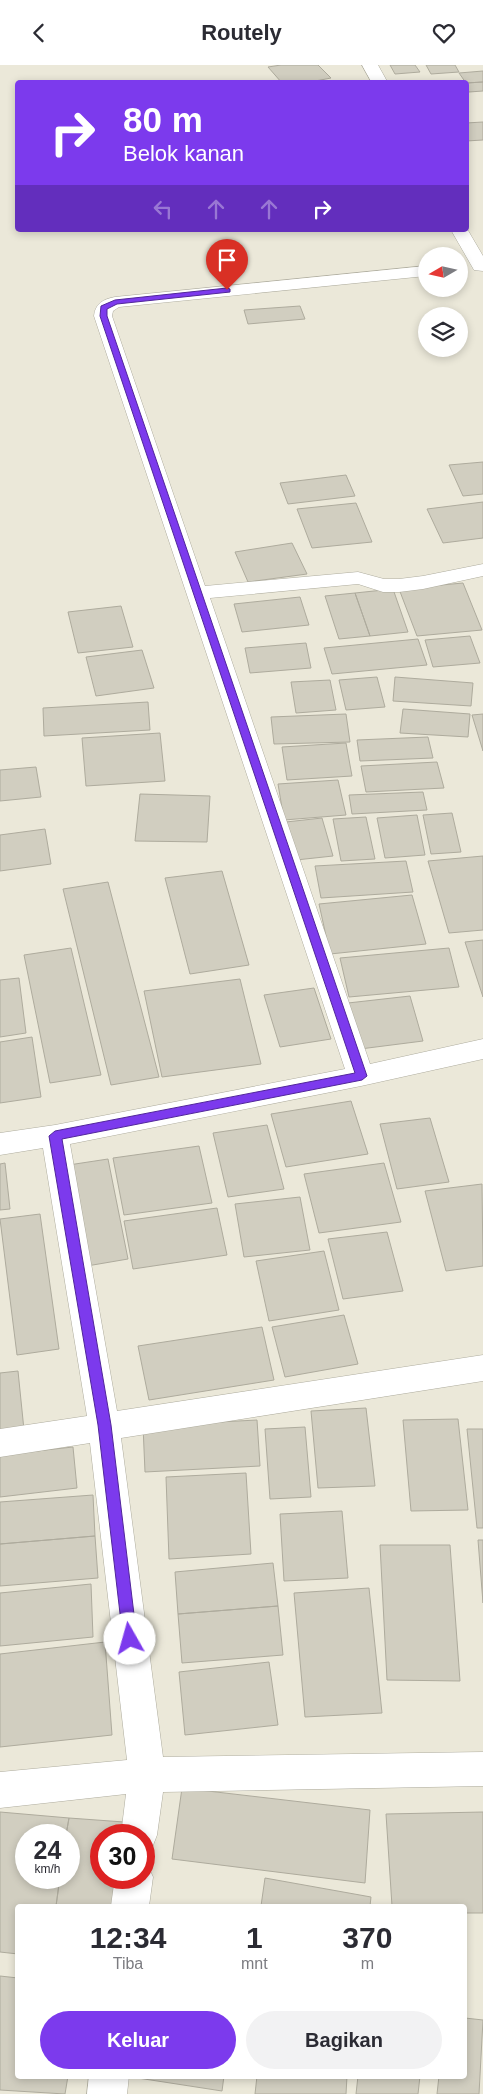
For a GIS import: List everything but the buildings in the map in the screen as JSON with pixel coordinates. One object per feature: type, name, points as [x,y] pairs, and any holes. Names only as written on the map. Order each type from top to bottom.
[{"type":"street","points":[[370,65],[378,80]]},
{"type":"street","points":[[461,232],[481,266],[468,267]]},
{"type":"street","points":[[362,1076],[199,593],[103,316],[104,308],[115,302],[418,272]]},
{"type":"street","points":[[199,593],[358,578],[370,580],[377,585],[388,587],[408,585],[483,570]]},
{"type":"street","points":[[0,1144],[55,1136],[362,1076],[483,1049]]},
{"type":"street","points":[[55,1136],[104,1425],[147,1775],[140,1824]]},
{"type":"street","points":[[0,1443],[104,1425],[483,1368]]},
{"type":"street","points":[[0,1791],[147,1775],[483,1769]]},
{"type":"street","points":[[130,1904],[132,1889]]},
{"type":"street","points":[[107,2094],[109,2079]]},
{"type":"route","points":[[130,1639],[104,1425],[55,1136],[362,1076],[199,593],[103,316],[104,308],[115,302],[227,290]]}]
